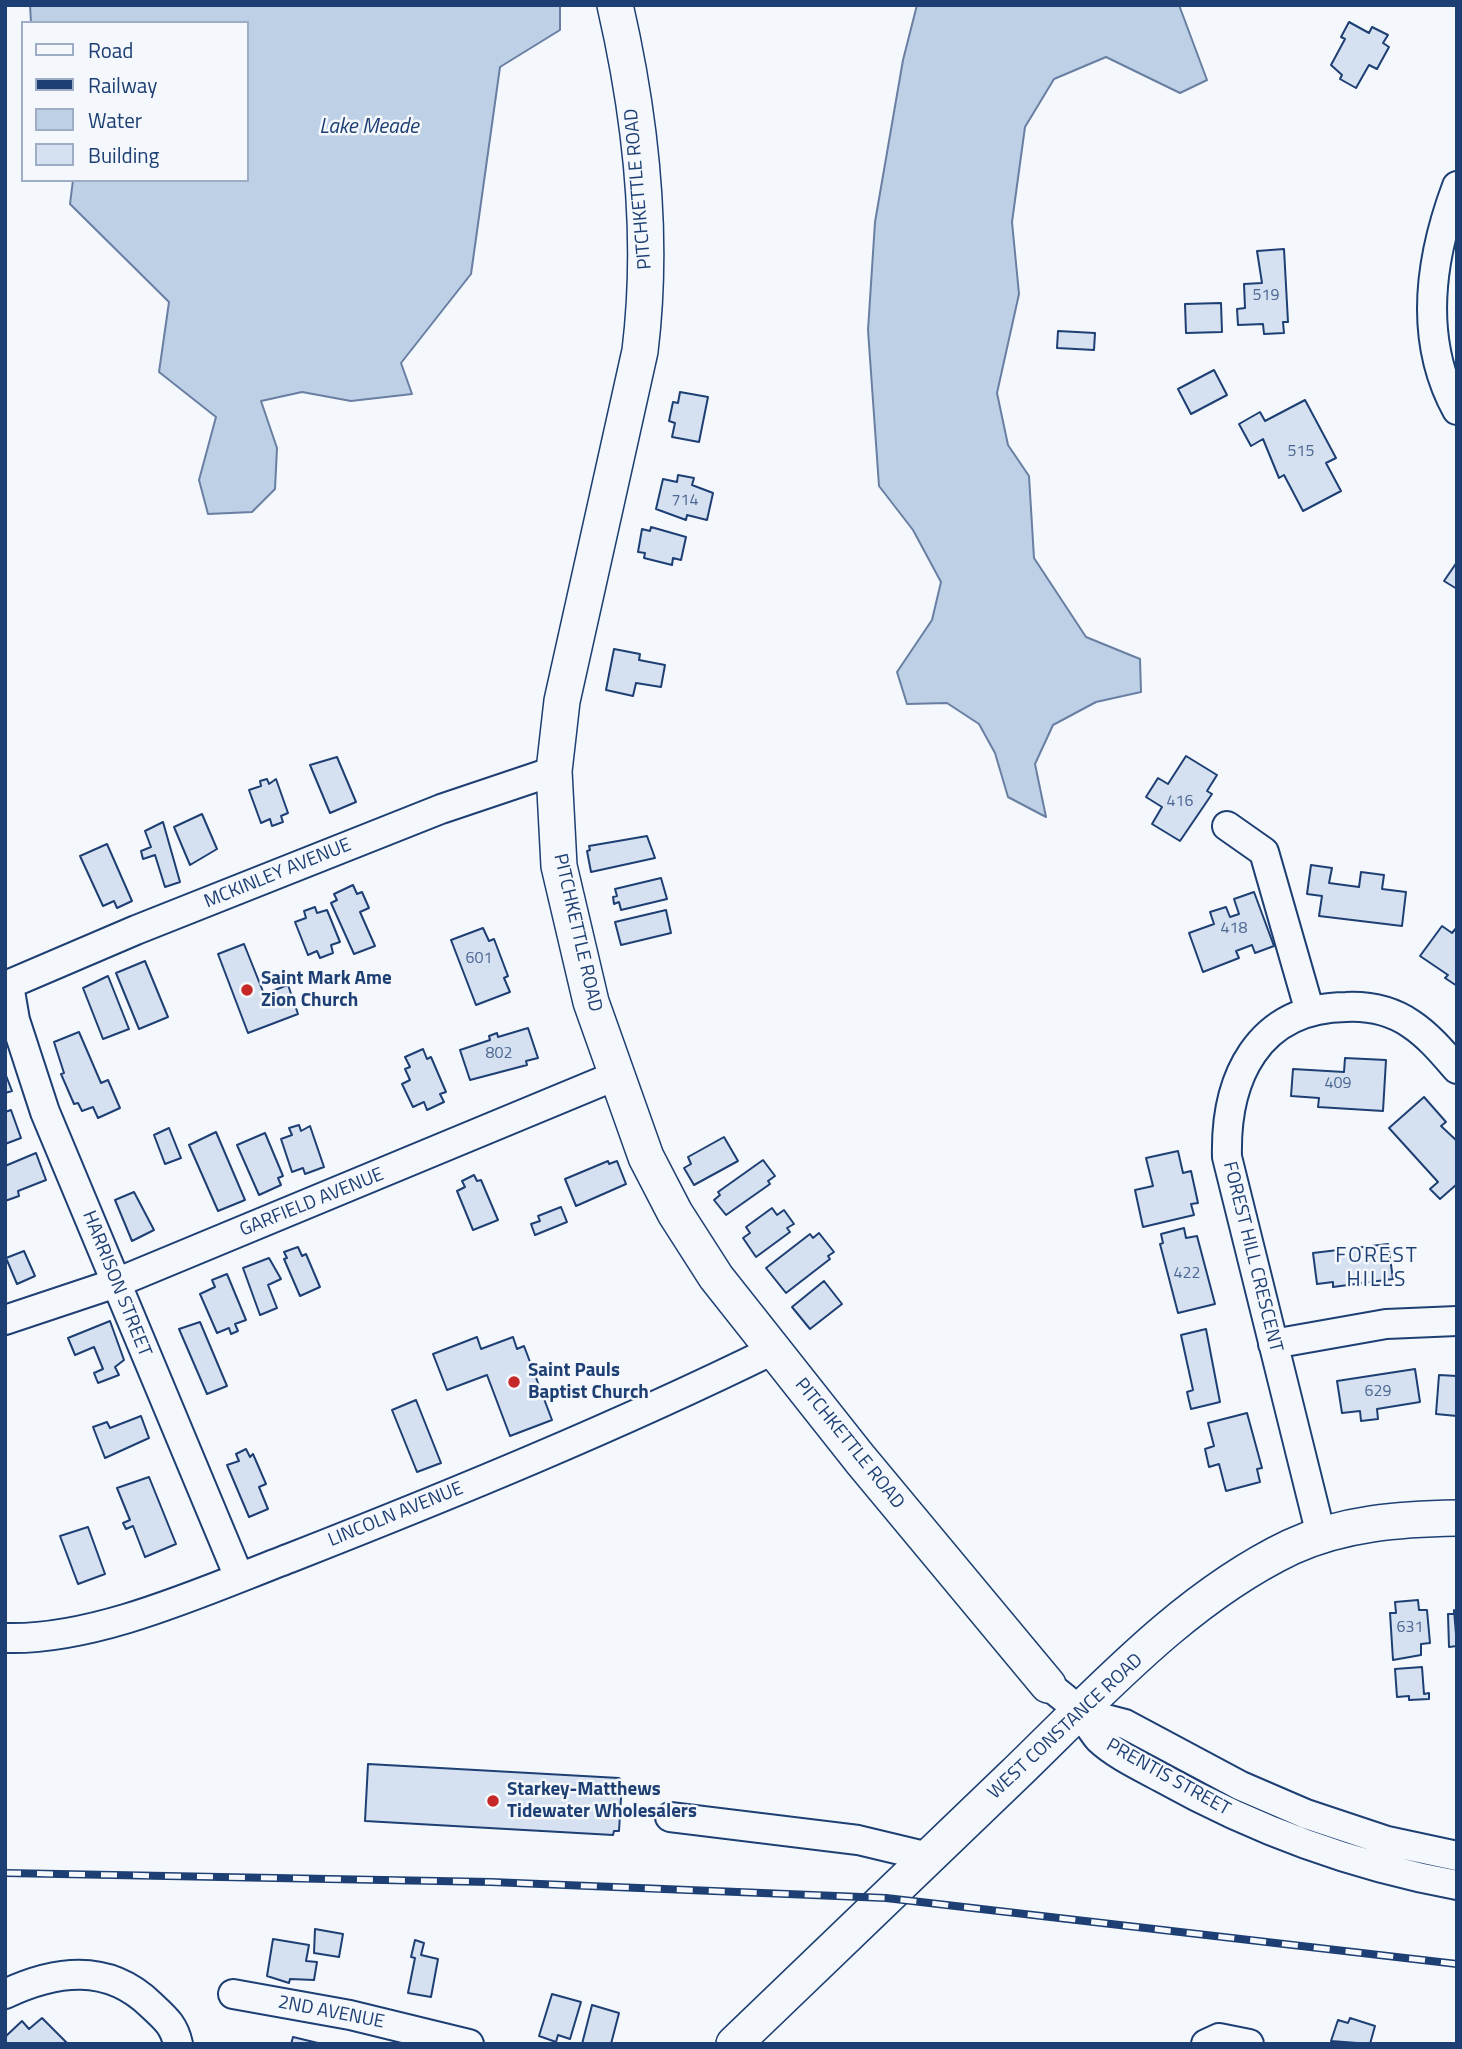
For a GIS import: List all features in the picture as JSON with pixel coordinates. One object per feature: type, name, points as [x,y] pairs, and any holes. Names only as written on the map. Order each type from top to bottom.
[{"type":"main road","name":"PITCHKETTLE ROAD","points":[[616,9],[643,190],[648,244],[647,297],[640,351],[562,701],[554,771],[559,866],[591,1002],[615,1076],[646,1157],[675,1213],[716,1277],[1048,1685]]},
{"type":"main road","name":"WEST CONSTANCE ROAD","points":[[734,2044],[1079,1712],[1202,1600],[1246,1570],[1321,1535],[1361,1525],[1410,1518],[1457,1518]]},
{"type":"street","points":[[1457,186],[1437,250],[1431,302],[1432,332],[1441,372],[1457,410]]},
{"type":"street","name":"MCKINLEY AVENUE","points":[[7,986],[136,930],[415,819],[529,777],[554,771]]},
{"type":"street","points":[[1227,826],[1264,852],[1310,1012]]},
{"type":"street","name":"HARRISON STREET","points":[[7,986],[15,1020],[46,1112],[239,1577]]},
{"type":"street","name":"FOREST HILL CRESCENT","points":[[1321,1535],[1227,1157],[1227,1127],[1232,1097],[1243,1068],[1258,1042],[1284,1023],[1329,1007],[1361,1006],[1387,1012],[1411,1024],[1457,1069]]},
{"type":"street","name":"GARFIELD AVENUE","points":[[5,1320],[116,1283],[615,1076]]},
{"type":"street","points":[[1273,1344],[1386,1324],[1457,1321]]},
{"type":"street","name":"LINCOLN AVENUE","points":[[5,1638],[61,1634],[106,1624],[239,1577],[377,1524],[608,1426],[773,1350]]},
{"type":"street","name":"PITCHKETTLE ROAD","points":[[1048,1685],[1079,1712]]},
{"type":"street","name":"PRENTIS STREET","points":[[1079,1712],[1125,1724],[1241,1786],[1307,1814],[1387,1841],[1457,1856]]},
{"type":"street","name":"PRENTIS STREET","points":[[1079,1712],[1100,1739],[1133,1762],[1261,1828],[1382,1870],[1457,1885]]},
{"type":"street","points":[[670,1817],[858,1840],[929,1857]]},
{"type":"street","points":[[5,1994],[34,1980],[69,1974],[92,1973],[115,1979],[145,1999],[174,2026],[178,2044]]},
{"type":"street","name":"2ND AVENUE","points":[[233,1994],[350,2015],[468,2044]]},
{"type":"street","points":[[1206,2044],[1219,2038],[1249,2044]]},
{"type":"water","name":"Lake Meade","points":[[30,5],[560,5],[560,30],[500,67],[471,274],[401,363],[412,394],[351,401],[302,392],[261,401],[277,448],[275,489],[252,512],[208,514],[199,480],[216,417],[159,372],[169,302],[70,204],[73,182],[248,182],[248,21],[31,21]]},
{"type":"water","points":[[917,5],[1179,5],[1207,80],[1180,93],[1106,57],[1054,79],[1025,127],[1012,222],[1019,294],[997,393],[1008,445],[1029,476],[1034,558],[1086,637],[1140,659],[1141,692],[1096,702],[1053,725],[1035,764],[1046,817],[1008,797],[995,753],[979,724],[947,703],[907,704],[897,672],[932,620],[941,582],[913,530],[879,486],[868,330],[875,222],[903,60]]},
{"type":"building","points":[[1349,22],[1369,33],[1372,27],[1388,35],[1383,43],[1389,47],[1377,69],[1369,65],[1356,88],[1340,79],[1342,75],[1331,65],[1345,39],[1341,37]]},
{"type":"building","points":[[1284,249],[1288,322],[1283,322],[1284,333],[1264,334],[1263,324],[1238,325],[1237,309],[1245,308],[1244,284],[1262,283],[1257,251]]},
{"type":"building","points":[[1221,303],[1222,332],[1186,333],[1185,304]]},
{"type":"building","points":[[1058,331],[1095,333],[1094,350],[1057,348]]},
{"type":"building","points":[[1214,370],[1227,395],[1191,414],[1178,389]]},
{"type":"building","points":[[680,392],[708,397],[699,442],[672,437],[675,423],[669,421],[673,402],[678,403]]},
{"type":"building","points":[[1305,400],[1336,458],[1326,463],[1341,491],[1303,511],[1284,475],[1279,478],[1263,439],[1251,446],[1239,424],[1260,412],[1265,421]]},
{"type":"building","points":[[678,475],[694,478],[692,485],[713,493],[707,520],[687,515],[686,520],[656,509],[663,479],[677,482]]},
{"type":"building","points":[[651,527],[686,537],[681,560],[673,558],[672,565],[644,558],[645,553],[638,552],[642,529],[650,531]]},
{"type":"building","points":[[1457,562],[1457,589],[1444,581]]},
{"type":"building","points":[[614,649],[640,654],[639,660],[665,665],[661,687],[636,683],[633,696],[606,690]]},
{"type":"building","points":[[1186,756],[1217,775],[1207,791],[1212,794],[1180,841],[1152,824],[1162,807],[1146,797],[1158,778],[1168,784]]},
{"type":"building","points":[[337,757],[356,802],[330,813],[310,765]]},
{"type":"building","points":[[267,779],[269,784],[276,779],[288,813],[281,816],[283,822],[272,826],[270,819],[261,823],[249,790],[261,786],[260,781]]},
{"type":"building","points":[[202,814],[217,849],[190,865],[174,827]]},
{"type":"building","points":[[163,822],[180,882],[165,887],[155,855],[143,859],[141,851],[151,847],[145,831]]},
{"type":"building","points":[[647,836],[655,858],[591,872],[587,851],[590,850],[589,846]]},
{"type":"building","points":[[107,844],[132,901],[117,908],[114,901],[103,906],[80,856]]},
{"type":"building","points":[[1311,865],[1332,868],[1329,883],[1359,887],[1361,872],[1384,875],[1382,889],[1406,892],[1402,926],[1319,916],[1322,896],[1307,894]]},
{"type":"building","points":[[661,878],[667,899],[621,910],[619,902],[614,904],[613,897],[617,896],[615,889]]},
{"type":"building","points":[[353,885],[357,894],[362,892],[369,908],[360,912],[375,946],[354,954],[331,903],[337,900],[334,894]]},
{"type":"building","points":[[1254,892],[1274,946],[1255,953],[1252,945],[1236,951],[1239,958],[1203,972],[1189,933],[1214,924],[1210,912],[1226,907],[1230,917],[1239,914],[1234,899]]},
{"type":"building","points":[[315,907],[317,913],[327,910],[340,942],[331,945],[333,953],[320,958],[317,951],[308,955],[295,922],[306,918],[304,911]]},
{"type":"building","points":[[666,910],[671,933],[621,945],[615,922]]},
{"type":"building","points":[[1442,926],[1452,933],[1457,927],[1457,986],[1445,978],[1448,975],[1420,956]]},
{"type":"building","points":[[483,928],[489,941],[494,939],[508,976],[504,978],[510,992],[476,1005],[451,940]]},
{"type":"building","name":"Saint Mark Ame Zion Church","points":[[244,944],[264,994],[288,985],[298,1014],[248,1033],[218,954]]},
{"type":"building","points":[[145,961],[168,1017],[139,1029],[116,973]]},
{"type":"building","points":[[108,976],[129,1029],[103,1039],[83,988]]},
{"type":"building","points":[[528,1028],[538,1058],[526,1061],[527,1065],[470,1080],[460,1050],[490,1040],[489,1036],[497,1033],[498,1037]]},
{"type":"building","points":[[79,1032],[101,1083],[108,1080],[120,1108],[98,1118],[93,1107],[82,1111],[78,1103],[74,1104],[61,1074],[64,1073],[54,1042]]},
{"type":"building","points":[[423,1049],[427,1059],[431,1057],[446,1092],[440,1094],[444,1102],[427,1110],[424,1102],[413,1107],[402,1084],[410,1080],[405,1069],[410,1067],[405,1057]]},
{"type":"building","points":[[1345,1058],[1386,1060],[1383,1111],[1318,1107],[1319,1098],[1291,1096],[1293,1069],[1344,1072]]},
{"type":"building","points":[[5,1073],[12,1091],[5,1093]]},
{"type":"building","points":[[1424,1097],[1446,1122],[1441,1126],[1457,1141],[1457,1184],[1440,1199],[1430,1189],[1438,1182],[1389,1128]]},
{"type":"building","points":[[11,1110],[21,1138],[5,1144],[5,1112]]},
{"type":"building","points":[[299,1125],[301,1131],[310,1126],[324,1167],[305,1174],[303,1168],[292,1172],[281,1139],[292,1135],[289,1128]]},
{"type":"building","points":[[169,1128],[181,1158],[165,1164],[154,1135]]},
{"type":"building","points":[[216,1132],[245,1200],[218,1211],[189,1145]]},
{"type":"building","points":[[265,1133],[283,1176],[278,1178],[281,1185],[259,1195],[237,1145]]},
{"type":"building","points":[[724,1137],[738,1161],[694,1185],[684,1168],[691,1164],[688,1157]]},
{"type":"building","points":[[1178,1151],[1183,1173],[1191,1171],[1198,1203],[1191,1204],[1194,1215],[1143,1227],[1135,1190],[1153,1186],[1146,1158]]},
{"type":"building","points":[[36,1153],[46,1180],[18,1191],[19,1196],[5,1201],[5,1166]]},
{"type":"building","points":[[763,1160],[775,1176],[768,1181],[770,1184],[726,1215],[714,1200],[720,1195],[718,1192]]},
{"type":"building","points":[[608,1161],[609,1164],[617,1161],[626,1184],[576,1206],[565,1179]]},
{"type":"building","points":[[474,1175],[477,1181],[481,1180],[498,1220],[473,1230],[457,1191],[465,1187],[462,1181]]},
{"type":"building","points":[[134,1192],[154,1230],[132,1241],[115,1200]]},
{"type":"building","points":[[561,1207],[567,1222],[535,1235],[531,1224],[540,1221],[538,1216]]},
{"type":"building","points":[[772,1208],[777,1215],[784,1210],[794,1224],[787,1228],[790,1232],[756,1257],[743,1238],[750,1233],[746,1227]]},
{"type":"building","points":[[1184,1228],[1186,1238],[1197,1236],[1215,1304],[1178,1313],[1160,1244],[1163,1243],[1161,1234]]},
{"type":"building","points":[[819,1233],[834,1252],[828,1256],[830,1259],[786,1293],[766,1268],[810,1234],[813,1238]]},
{"type":"building","points":[[1388,1244],[1393,1279],[1333,1287],[1333,1282],[1317,1284],[1313,1253]]},
{"type":"building","points":[[298,1247],[302,1256],[306,1254],[320,1287],[300,1296],[284,1259],[287,1258],[284,1252]]},
{"type":"building","points":[[24,1251],[35,1276],[17,1284],[6,1258]]},
{"type":"building","points":[[269,1258],[281,1279],[268,1285],[277,1308],[260,1315],[243,1268]]},
{"type":"building","points":[[227,1274],[246,1320],[235,1324],[238,1331],[231,1334],[229,1328],[217,1333],[200,1294],[215,1287],[212,1280]]},
{"type":"building","points":[[824,1281],[842,1304],[810,1329],[792,1307]]},
{"type":"building","points":[[110,1321],[124,1360],[115,1367],[119,1375],[98,1383],[94,1373],[103,1369],[94,1347],[75,1355],[68,1338]]},
{"type":"building","points":[[200,1322],[227,1386],[207,1394],[179,1329]]},
{"type":"building","points":[[1206,1329],[1220,1402],[1191,1409],[1187,1392],[1193,1390],[1181,1335]]},
{"type":"building","name":"Saint Pauls Baptist Church","points":[[477,1337],[481,1349],[513,1337],[517,1349],[524,1346],[552,1420],[510,1436],[487,1375],[447,1390],[433,1354]]},
{"type":"building","points":[[1415,1369],[1420,1402],[1377,1409],[1378,1419],[1361,1421],[1360,1411],[1342,1413],[1337,1381]]},
{"type":"building","points":[[1439,1375],[1457,1376],[1457,1416],[1436,1414]]},
{"type":"building","points":[[416,1400],[441,1463],[417,1472],[392,1410]]},
{"type":"building","points":[[1247,1413],[1262,1468],[1257,1469],[1260,1482],[1226,1491],[1219,1464],[1209,1467],[1205,1449],[1214,1446],[1208,1423]]},
{"type":"building","points":[[141,1416],[149,1438],[105,1458],[93,1427],[107,1422],[110,1428]]},
{"type":"building","points":[[246,1449],[250,1457],[253,1454],[266,1484],[259,1487],[268,1509],[249,1517],[227,1465],[239,1461],[236,1454]]},
{"type":"building","points":[[149,1477],[176,1544],[145,1557],[133,1526],[126,1529],[123,1523],[130,1520],[117,1488]]},
{"type":"building","points":[[88,1527],[105,1574],[78,1584],[60,1536]]},
{"type":"building","points":[[1418,1600],[1419,1610],[1427,1610],[1430,1643],[1421,1644],[1421,1655],[1393,1660],[1390,1613],[1396,1613],[1395,1602]]},
{"type":"building","points":[[1454,1610],[1457,1646],[1449,1647],[1448,1614],[1454,1614]]},
{"type":"building","points":[[1422,1667],[1424,1694],[1429,1693],[1429,1699],[1409,1700],[1409,1696],[1397,1697],[1395,1669]]},
{"type":"building","name":"Starkey-Matthews Tidewater Wholesalers","points":[[368,1764],[619,1778],[622,1781],[619,1831],[614,1831],[613,1835],[365,1821]]},
{"type":"building","points":[[315,1929],[343,1934],[339,1957],[314,1953]]},
{"type":"building","points":[[273,1939],[309,1945],[306,1961],[317,1962],[314,1980],[290,1979],[289,1983],[267,1976]]},
{"type":"building","points":[[415,1940],[424,1943],[421,1955],[438,1959],[431,1997],[408,1993],[415,1958],[411,1957]]},
{"type":"building","points":[[552,1994],[581,2002],[570,2039],[558,2035],[556,2042],[539,2036]]},
{"type":"building","points":[[592,2005],[619,2013],[611,2044],[582,2044]]},
{"type":"building","points":[[42,2018],[68,2044],[5,2044],[5,2037],[22,2021],[29,2029]]},
{"type":"building","points":[[1350,2018],[1375,2026],[1370,2044],[1331,2041],[1338,2020],[1348,2023]]},
{"type":"building","points":[[293,2037],[322,2044],[291,2044]]},
{"type":"railway","points":[[5,1873],[491,1882],[886,1898],[1457,1964]]},
{"type":"place","name":"Saint Mark Ame Zion Church","points":[[247,990]]},
{"type":"place","name":"Saint Pauls Baptist Church","points":[[514,1382]]},
{"type":"place","name":"Starkey-Matthews Tidewater Wholesalers","points":[[493,1801]]},
{"type":"district","name":"FOREST HILLS","points":[[1377,1269]]}]
